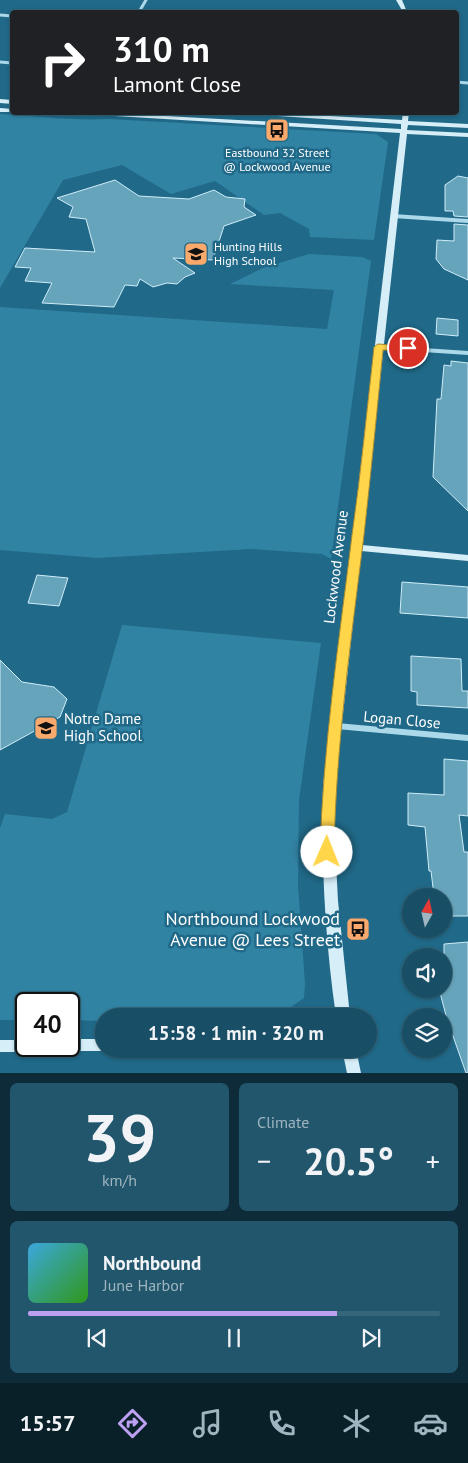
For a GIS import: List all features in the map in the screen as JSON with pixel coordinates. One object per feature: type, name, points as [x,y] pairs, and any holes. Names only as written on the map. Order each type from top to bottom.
[{"type":"street","points":[[121,115],[404,127],[468,126]]},
{"type":"street","points":[[254,115],[404,127],[468,135]]},
{"type":"street","name":"Lockwood Avenue","points":[[342,1008],[334,950],[327,852],[329,786],[334,726],[357,548],[378,347],[406,115]]},
{"type":"street","points":[[394,216],[468,221]]},
{"type":"street","points":[[378,347],[468,353]]},
{"type":"street","points":[[357,548],[468,558]]},
{"type":"street","name":"Logan Close","points":[[334,726],[468,738]]},
{"type":"street","points":[[80,1045],[95,1045]]},
{"type":"street","points":[[0,1046],[15,1046]]},
{"type":"street","points":[[351,1058],[354,1073]]},
{"type":"shaded area","points":[[0,114],[376,134],[388,142],[374,240],[310,237],[309,229],[280,213],[264,215],[215,181],[171,194],[122,165],[63,180],[0,288]]},
{"type":"shaded area","points":[[309,254],[362,257],[371,261],[331,559],[322,554],[251,549],[97,558],[0,550],[0,307],[327,329],[334,290],[230,284],[263,268]]},
{"type":"shaded area","points":[[122,625],[321,643],[299,800],[298,885],[305,984],[304,998],[291,1007],[95,1008],[95,1021],[80,1020],[80,992],[15,992],[15,1020],[0,1020],[0,828],[5,814],[52,819],[67,812]]},
{"type":"building","points":[[458,176],[468,178],[468,217],[454,216],[453,211],[445,211],[445,185]]},
{"type":"building","points":[[115,180],[139,196],[189,199],[214,190],[226,197],[245,199],[244,207],[256,215],[224,226],[213,260],[173,258],[195,273],[185,277],[177,284],[167,283],[153,287],[140,279],[137,286],[125,285],[114,307],[42,303],[52,283],[25,281],[31,268],[15,267],[25,248],[95,252],[86,219],[69,217],[73,207],[57,198]]},
{"type":"building","points":[[454,224],[468,225],[468,280],[444,269],[436,259],[437,240],[454,241]]},
{"type":"building","points":[[437,318],[458,320],[458,336],[436,334]]},
{"type":"building","points":[[451,361],[468,363],[468,511],[433,477],[437,399],[441,399],[444,365],[451,366]]},
{"type":"building","points":[[37,575],[68,578],[59,606],[28,603]]},
{"type":"building","points":[[402,582],[468,587],[468,618],[400,613]]},
{"type":"building","points":[[411,656],[461,659],[462,691],[468,691],[468,708],[417,705],[417,692],[411,691]]},
{"type":"building","points":[[0,660],[22,682],[54,687],[67,699],[60,717],[0,750]]},
{"type":"building","points":[[444,759],[468,761],[468,816],[459,815],[464,852],[468,852],[468,916],[452,916],[452,888],[433,888],[431,871],[429,871],[425,827],[408,825],[408,793],[444,795]]},
{"type":"building","points":[[468,942],[468,1073],[466,1073],[452,1033],[452,1008],[444,1008],[441,998],[452,998],[452,948],[444,948],[444,944]]},
{"type":"place","name":"Eastbound 32 Street @ Lockwood Avenue","points":[[277,130]]},
{"type":"place","name":"Hunting Hills High School","points":[[196,254]]},
{"type":"place","name":"Notre Dame High School","points":[[46,728]]},
{"type":"place","name":"Northbound Lockwood Avenue @ Lees Street","points":[[358,929]]},
{"type":"route","points":[[327,852],[329,786],[334,726],[359,532],[378,347],[408,348]]}]
